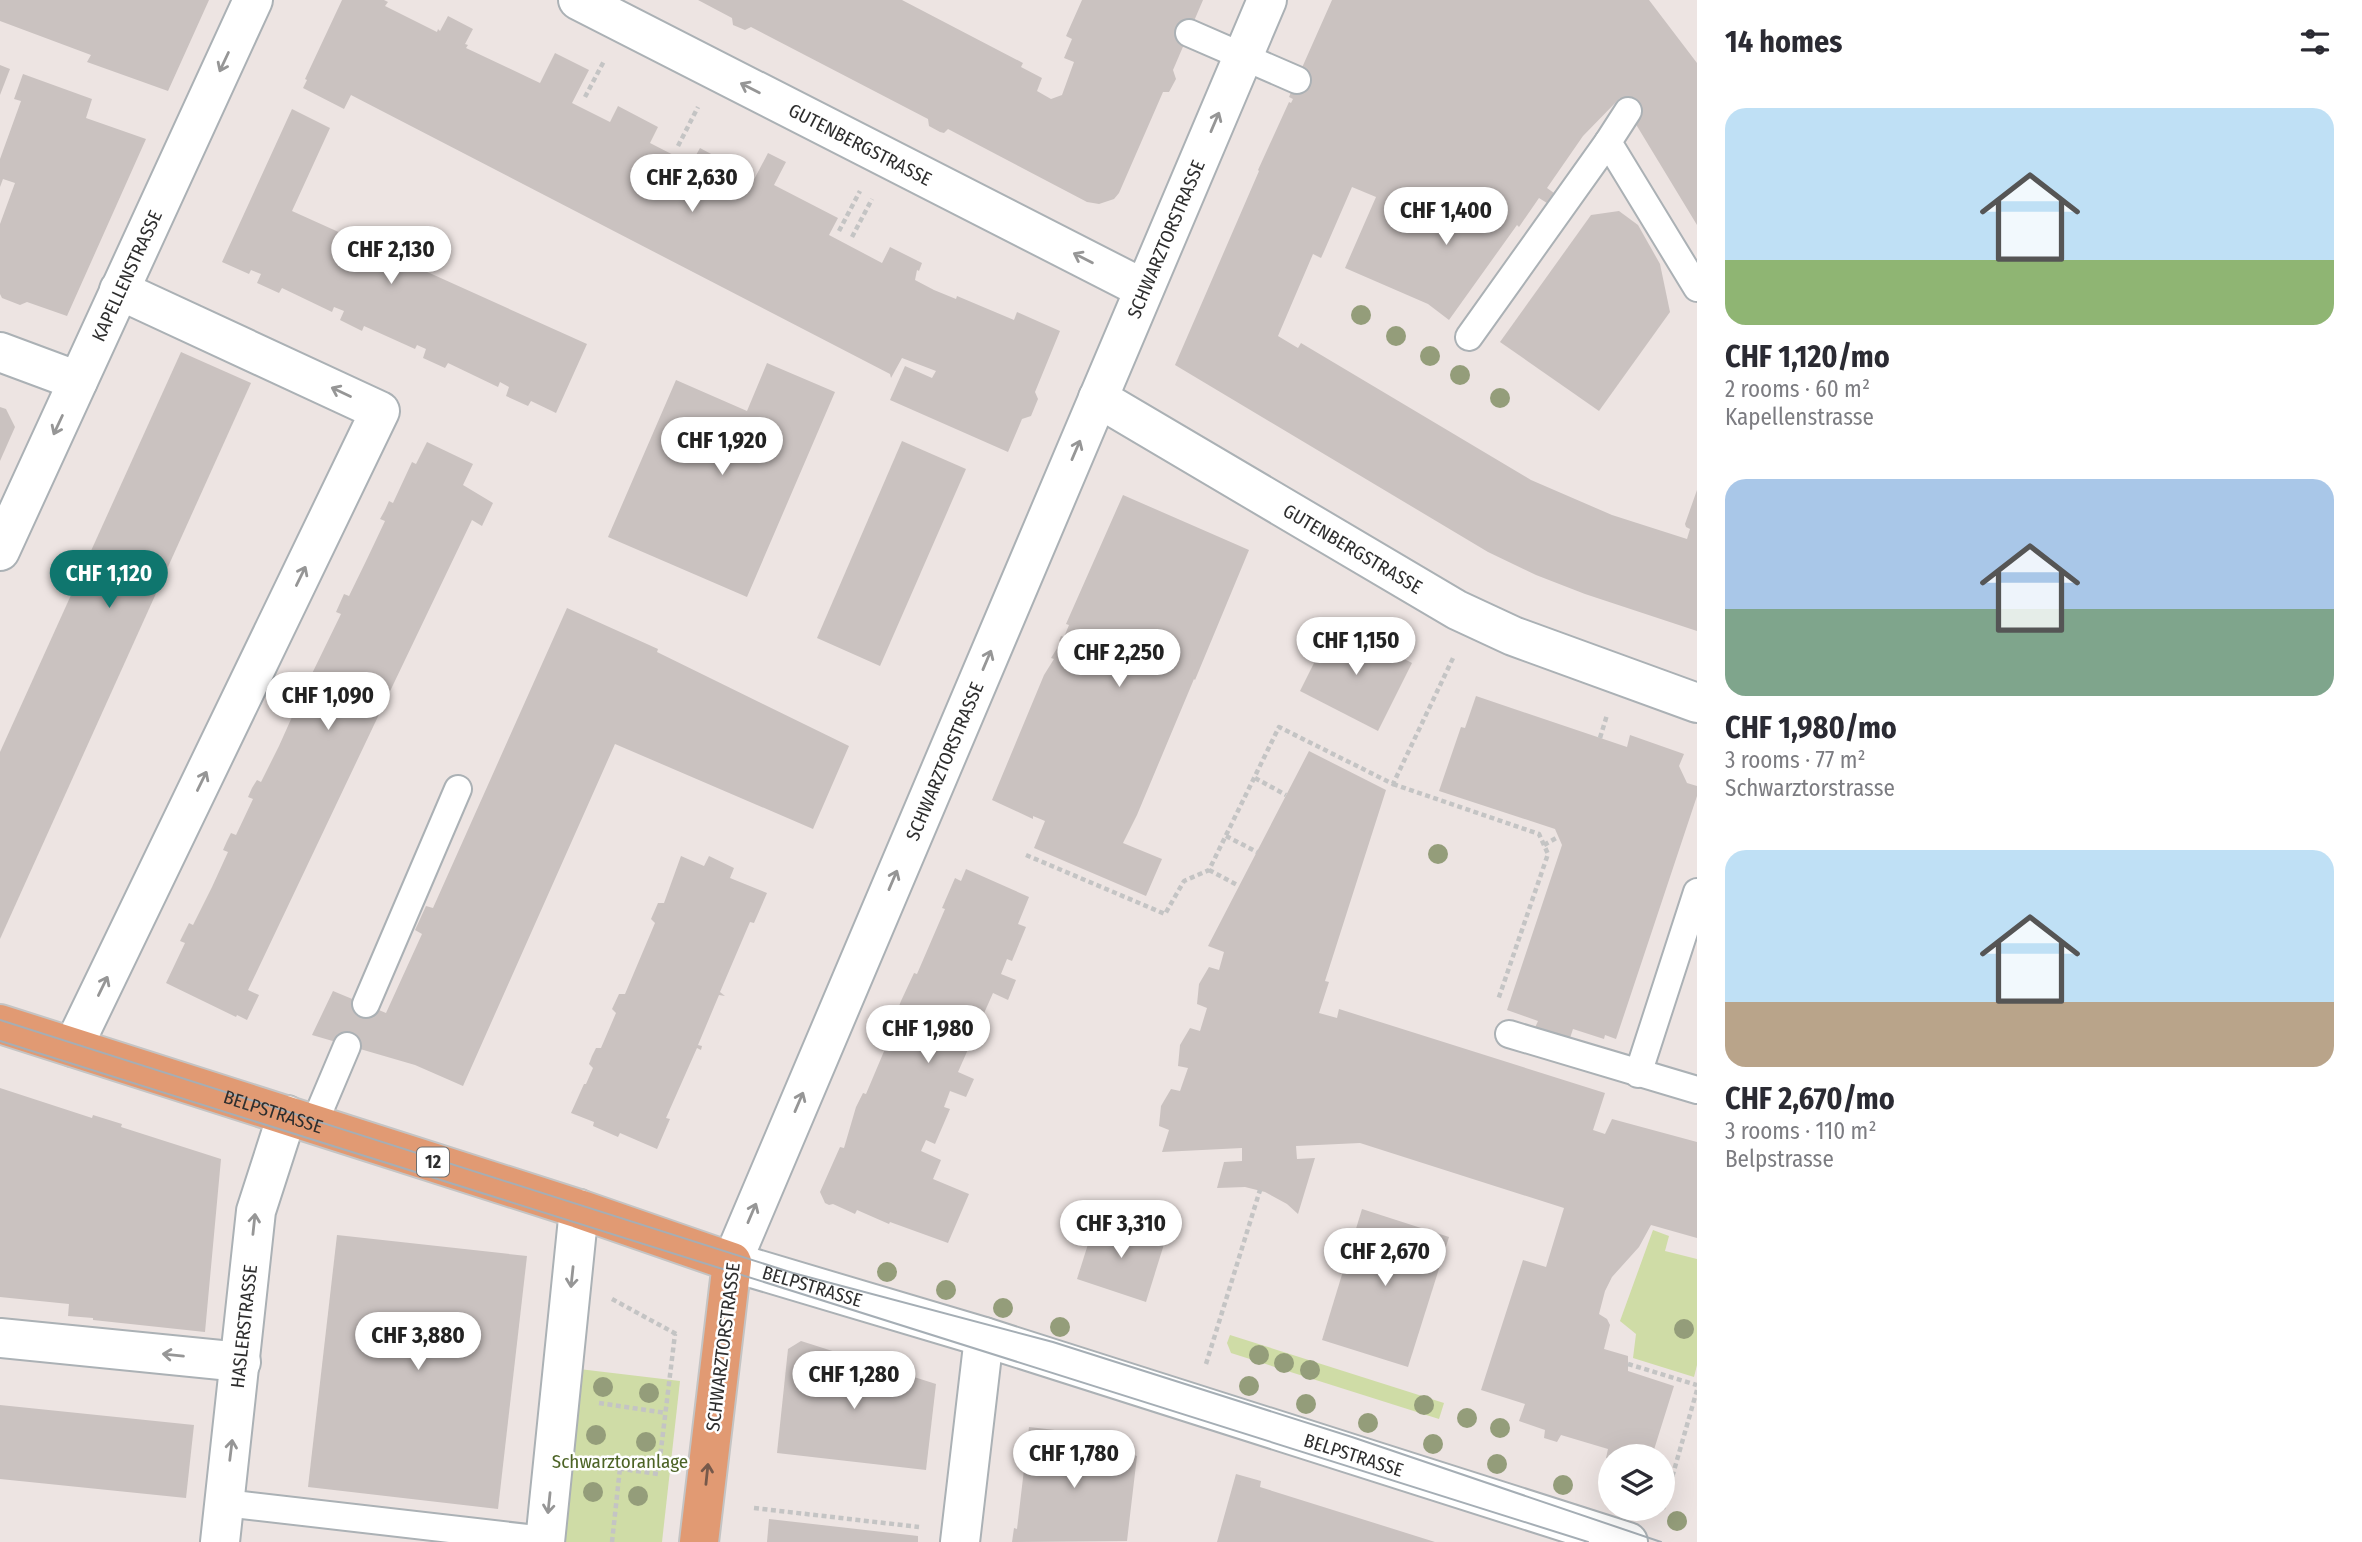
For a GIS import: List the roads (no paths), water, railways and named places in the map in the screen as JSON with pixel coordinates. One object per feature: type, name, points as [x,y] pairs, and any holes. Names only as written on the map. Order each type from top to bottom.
[{"type":"main road","name":"BELPSTRASSE","points":[[0,1024],[579,1209],[732,1262]]},
{"type":"main road","name":"SCHWARZTORSTRASSE","points":[[699,1542],[732,1262]]},
{"type":"street","name":"KAPELLENSTRASSE","points":[[0,551],[253,0]]},
{"type":"street","name":"GUTENBERGSTRASSE","points":[[578,0],[1144,289]]},
{"type":"street","name":"SCHWARZTORSTRASSE","points":[[732,1262],[1267,0]]},
{"type":"street","points":[[73,1047],[380,411],[119,290]]},
{"type":"street","points":[[0,352],[78,381]]},
{"type":"street","name":"GUTENBERGSTRASSE","points":[[1098,398],[1472,617],[1513,636],[1697,703]]},
{"type":"street","name":"HASLERSTRASSE","points":[[220,1542],[256,1210],[300,1119]]},
{"type":"street","points":[[545,1541],[579,1209]]},
{"type":"street","name":"BELPSTRASSE","points":[[732,1262],[984,1337],[1628,1542]]},
{"type":"street","points":[[961,1537],[984,1337]]},
{"type":"street","points":[[0,1338],[241,1362]]},
{"type":"lane","points":[[1189,33],[1297,80]]},
{"type":"lane","points":[[1469,337],[1628,111]]},
{"type":"lane","points":[[1608,142],[1697,288]]},
{"type":"lane","points":[[366,1004],[458,789]]},
{"type":"lane","points":[[1638,1074],[1697,892]]},
{"type":"lane","points":[[1509,1034],[1697,1090]]},
{"type":"lane","points":[[300,1119],[347,1046]]},
{"type":"lane","points":[[225,1503],[545,1541]]},
{"type":"tram line","points":[[0,1020],[793,1273],[1053,1342],[1352,1437],[1661,1542]]},
{"type":"tram line","points":[[0,1041],[1588,1542]]},
{"type":"park label","name":"Schwarztoranlage","points":[[620,1461]]}]
